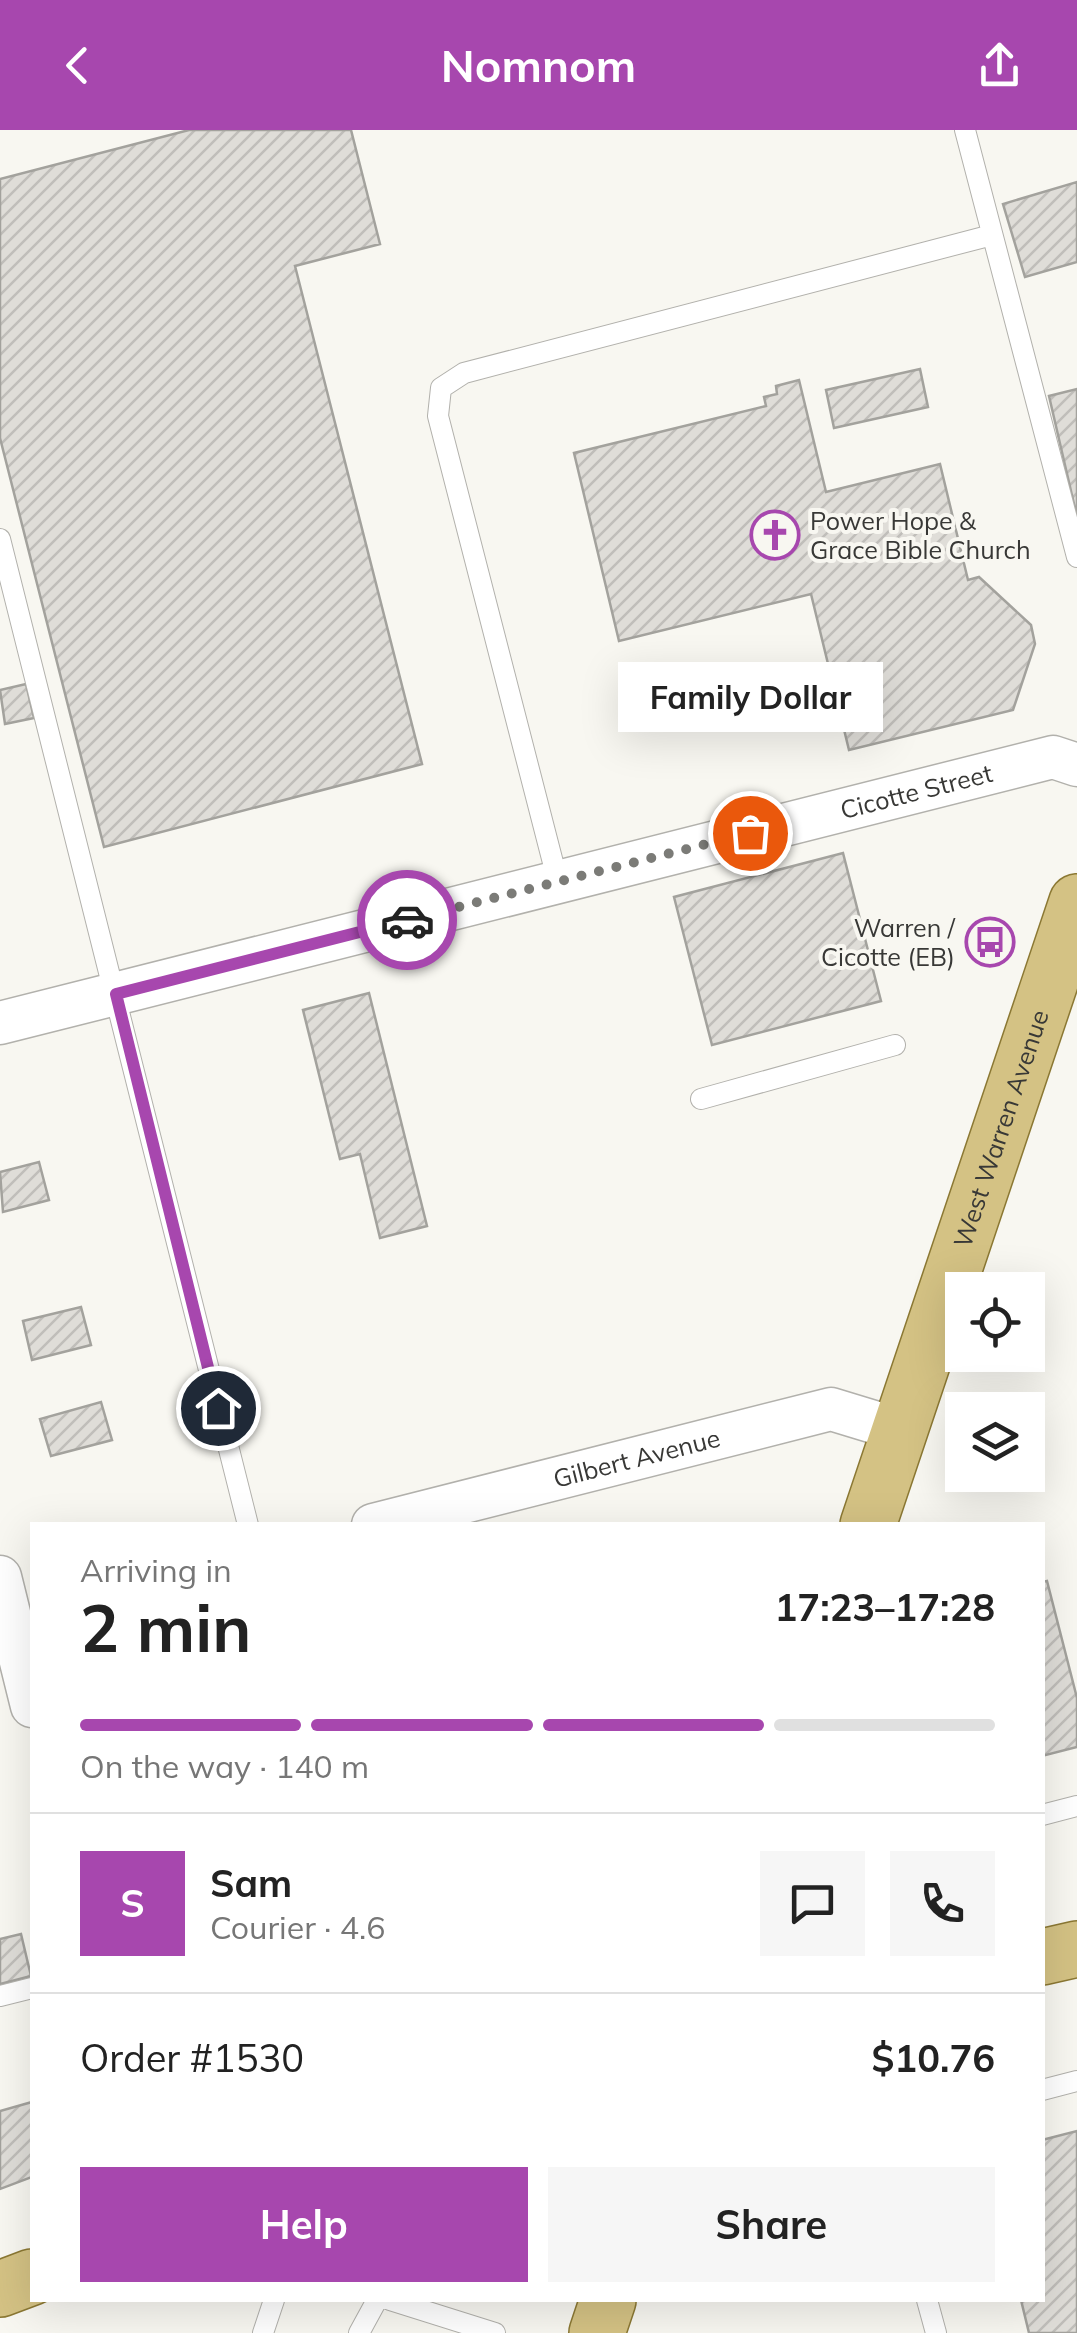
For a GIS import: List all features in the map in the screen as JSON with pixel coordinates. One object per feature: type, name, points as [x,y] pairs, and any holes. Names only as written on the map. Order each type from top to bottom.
[{"type":"main road","name":"West Warren Avenue","points":[[869,1522],[1077,902]]},
{"type":"main road","points":[[1045,1956],[1077,1948]]},
{"type":"main road","points":[[0,2289],[30,2278]]},
{"type":"main road","points":[[596,2333],[607,2302]]},
{"type":"street","name":"Cicotte Street","points":[[0,1023],[1053,757],[1077,765]]},
{"type":"street","name":"Gilbert Avenue","points":[[385,1522],[831,1409],[900,1430]]},
{"type":"street","points":[[11,1606],[30,1696]]},
{"type":"lane","points":[[965,130],[1077,557]]},
{"type":"lane","points":[[558,882],[438,416],[441,388],[464,373],[992,235]]},
{"type":"lane","points":[[0,539],[247,1522]]},
{"type":"lane","points":[[701,1099],[895,1045]]},
{"type":"lane","points":[[1045,1814],[1077,1806]]},
{"type":"lane","points":[[0,1996],[30,1988]]},
{"type":"lane","points":[[1045,2089],[1077,2081]]},
{"type":"lane","points":[[263,2333],[273,2302]]},
{"type":"lane","points":[[358,2333],[376,2302]]},
{"type":"lane","points":[[396,2302],[495,2333]]},
{"type":"lane","points":[[928,2302],[936,2333]]},
{"type":"building","points":[[189,130],[351,130],[380,244],[295,266],[422,764],[104,847],[0,438],[0,179]]},
{"type":"building","points":[[1077,182],[1077,262],[1025,277],[1003,204]]},
{"type":"building","points":[[920,369],[928,407],[834,428],[826,390]]},
{"type":"building","name":"Power Hope & Grace Bible Church","points":[[799,380],[826,492],[940,464],[968,580],[979,577],[1031,625],[1035,644],[1013,710],[849,750],[811,594],[619,641],[574,453],[766,406],[764,397],[777,394],[776,386]]},
{"type":"building","points":[[1077,389],[1077,517],[1049,396]]},
{"type":"building","points":[[26,684],[34,718],[5,724],[0,690]]},
{"type":"building","points":[[843,853],[881,1001],[712,1045],[674,897]]},
{"type":"building","points":[[369,993],[427,1226],[380,1238],[360,1154],[340,1159],[303,1010]]},
{"type":"building","points":[[39,1162],[49,1200],[3,1212],[0,1172]]},
{"type":"building","points":[[81,1307],[91,1345],[32,1360],[23,1321]]},
{"type":"building","points":[[101,1402],[112,1440],[51,1456],[40,1419]]},
{"type":"building","points":[[1045,1581],[1077,1698],[1077,1747],[1045,1755]]},
{"type":"building","points":[[21,1934],[30,1976],[0,1984],[0,1939]]},
{"type":"building","points":[[30,2103],[30,2178],[0,2189],[0,2111]]},
{"type":"building","points":[[1077,2131],[1077,2333],[1029,2333],[1021,2302],[1045,2302],[1045,2139]]},
{"type":"way so far","points":[[407,920],[750,833]]},
{"type":"place","name":"Power Hope & Grace Bible Church","points":[[775,535]]},
{"type":"place","name":"Family Dollar","points":[[750,833]]},
{"type":"place","name":"Warren / Cicotte (EB)","points":[[990,942]]},
{"type":"route","points":[[218,1408],[116,994],[407,920]]}]
